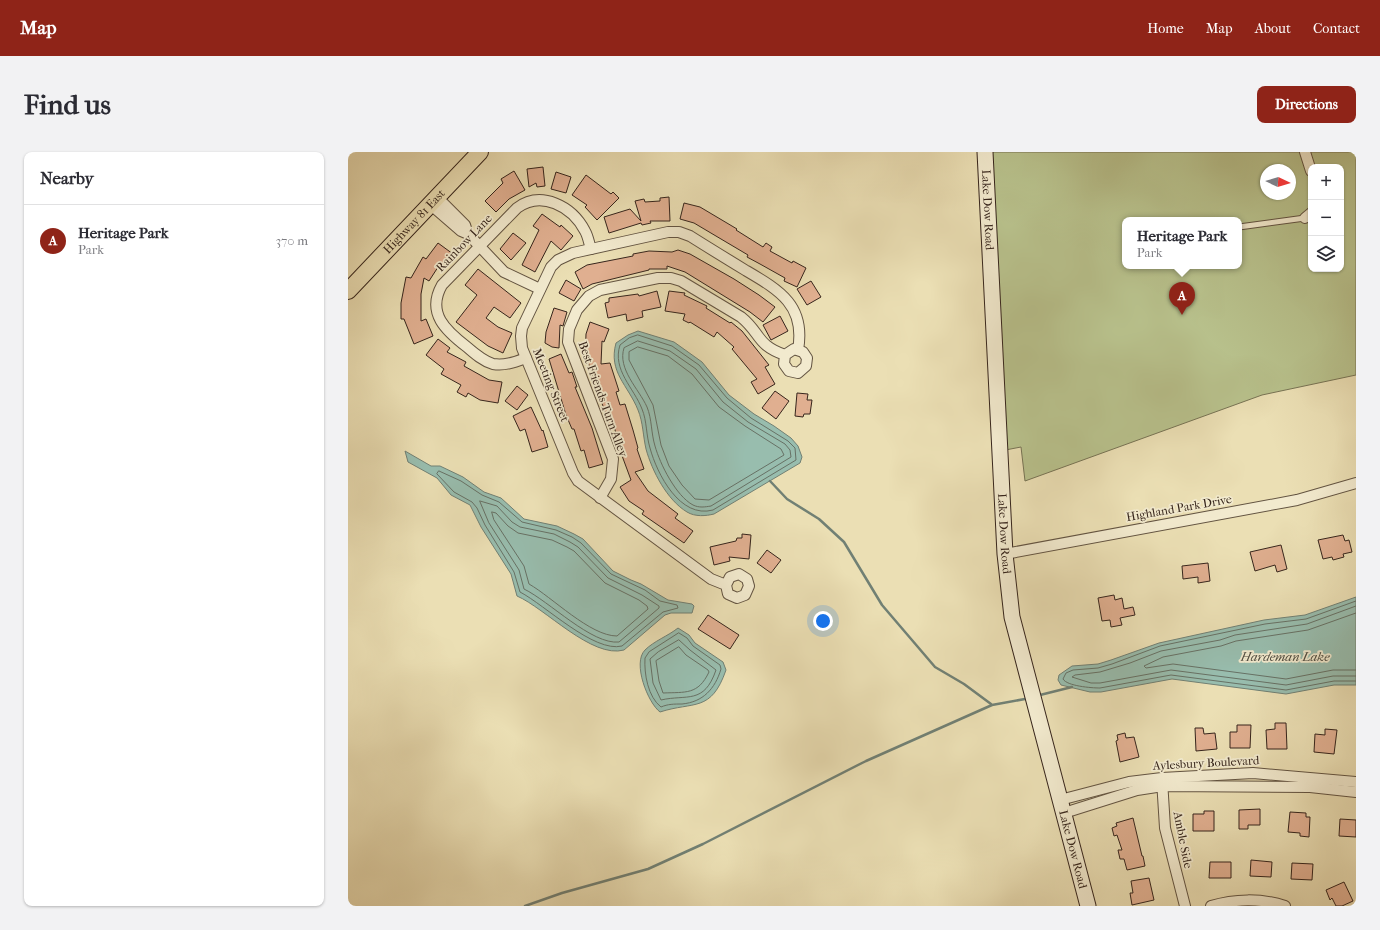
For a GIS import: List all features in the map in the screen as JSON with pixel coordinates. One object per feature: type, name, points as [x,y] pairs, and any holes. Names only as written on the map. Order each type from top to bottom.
[{"type":"main road","name":"Highway 81 East","points":[[348,291],[480,152]]},
{"type":"street","name":"Lake Dow Road","points":[[985,152],[1005,554],[1012,617],[1088,906]]},
{"type":"street","points":[[1305,152],[1309,164]]},
{"type":"street","name":"Rainbow Lane","points":[[526,358],[504,365],[487,362],[449,333],[442,324],[437,304],[440,289],[448,278],[520,205],[527,202],[540,200],[558,204],[578,221],[586,233],[591,249]]},
{"type":"street","points":[[434,201],[461,231],[468,234],[480,245],[504,272],[540,289]]},
{"type":"street","name":"Meeting Street","points":[[726,585],[711,579],[581,484],[573,473],[526,358],[521,343],[521,333],[540,289],[550,269],[556,262],[570,254],[668,232],[688,235],[774,288],[782,295],[794,310],[799,324],[800,336],[798,350]]},
{"type":"street","name":"Best Friends Turn Alley","points":[[600,498],[611,479],[613,459],[568,342],[569,329],[577,310],[589,296],[600,290],[658,278],[674,278],[741,317],[766,346],[785,355]]},
{"type":"street","points":[[798,350],[804,353],[807,360],[805,368],[800,372],[792,373],[786,369],[783,362],[785,355],[789,351],[798,350]]},
{"type":"street","name":"Highland Park Drive","points":[[1005,554],[1297,500],[1356,483]]},
{"type":"street","name":"Aylesbury Boulevard","points":[[1062,806],[1137,790],[1162,782],[1253,773],[1356,782]]},
{"type":"street","name":"Aylesbury Boulevard","points":[[1162,782],[1310,787],[1356,792]]},
{"type":"street","name":"Amble Side","points":[[1162,782],[1166,833],[1185,906]]},
{"type":"street","points":[[1211,906],[1250,900],[1285,906]]},
{"type":"lane","points":[[1242,227],[1308,216]]},
{"type":"green space","points":[[987,152],[1356,152],[1356,375],[1262,395],[1025,481],[1021,447],[995,452]]},
{"type":"water","points":[[638,331],[674,342],[702,362],[729,395],[754,414],[791,438],[798,446],[802,457],[800,463],[714,514],[704,516],[693,515],[680,507],[667,493],[656,475],[646,449],[640,415],[634,401],[620,378],[615,362],[614,353],[616,343],[628,335]]},
{"type":"water","points":[[405,451],[431,466],[440,466],[463,477],[484,492],[501,498],[524,519],[557,526],[583,539],[613,571],[641,584],[668,600],[692,604],[694,606],[692,613],[671,613],[665,615],[624,650],[611,651],[583,640],[517,596],[511,574],[481,527],[470,505],[451,495],[437,478],[408,462]]},
{"type":"water","name":"Hardeman Lake","points":[[1356,597],[1356,685],[1334,685],[1286,694],[1172,679],[1101,692],[1090,692],[1061,685],[1058,680],[1059,675],[1072,666],[1098,664],[1159,643],[1264,620],[1305,615]]},
{"type":"water","points":[[678,628],[689,635],[695,643],[723,662],[726,670],[720,684],[714,693],[707,699],[700,703],[660,712],[651,700],[643,682],[640,664],[641,656],[645,650]]},
{"type":"building","points":[[543,167],[545,186],[537,187],[536,183],[529,187],[527,169]]},
{"type":"building","points":[[514,171],[525,190],[509,199],[496,212],[485,201],[503,183],[501,179]]},
{"type":"building","points":[[556,172],[571,177],[566,193],[551,189]]},
{"type":"building","points":[[586,175],[611,194],[613,192],[619,198],[597,220],[585,207],[587,205],[572,195]]},
{"type":"building","points":[[669,197],[670,221],[650,221],[651,223],[642,225],[641,223],[609,233],[604,217],[630,209],[641,221],[635,201],[644,199],[645,202],[660,201],[660,198]]},
{"type":"building","points":[[684,203],[700,207],[737,229],[736,230],[763,247],[766,243],[772,247],[770,251],[792,263],[793,261],[806,268],[797,287],[784,281],[785,278],[747,257],[748,255],[694,223],[680,219]]},
{"type":"building","points":[[542,214],[560,227],[561,225],[573,236],[561,250],[551,241],[535,272],[522,265],[539,230],[533,226]]},
{"type":"building","points":[[513,233],[526,243],[511,260],[500,249]]},
{"type":"building","points":[[438,243],[453,254],[444,267],[440,264],[429,281],[424,278],[421,294],[421,321],[426,319],[433,336],[414,344],[404,319],[401,319],[401,303],[406,277],[411,278],[423,257],[426,259]]},
{"type":"building","points":[[678,250],[690,254],[734,279],[775,307],[763,322],[750,312],[685,272],[667,266],[667,269],[649,269],[592,284],[583,289],[575,272],[587,265],[633,256],[633,254],[649,251],[672,252]]},
{"type":"building","points":[[478,269],[521,303],[510,318],[494,307],[486,318],[498,327],[512,333],[503,353],[488,346],[456,322],[477,295],[465,285]]},
{"type":"building","points":[[566,280],[581,289],[574,301],[559,293]]},
{"type":"building","points":[[811,281],[821,297],[807,305],[797,289]]},
{"type":"building","points":[[657,291],[661,307],[642,311],[643,317],[627,321],[626,314],[608,318],[605,303],[609,302],[609,298],[638,294],[639,296]]},
{"type":"building","points":[[669,291],[685,293],[684,295],[707,306],[706,308],[730,323],[731,322],[742,331],[769,365],[765,367],[775,384],[758,394],[751,382],[757,379],[732,349],[734,347],[717,332],[714,337],[690,322],[689,323],[683,320],[685,314],[665,311]]},
{"type":"building","points":[[554,308],[567,312],[563,326],[560,325],[559,348],[552,347],[545,343],[546,332]]},
{"type":"building","points":[[780,316],[788,331],[771,340],[763,325]]},
{"type":"building","points":[[590,322],[609,329],[604,342],[602,341],[601,364],[610,363],[619,391],[616,392],[620,405],[625,404],[644,469],[635,472],[648,491],[678,514],[675,518],[693,531],[684,543],[642,514],[644,511],[629,501],[620,487],[631,480],[621,453],[614,426],[610,427],[587,359],[585,359],[586,334]]},
{"type":"building","points":[[438,339],[450,348],[447,352],[466,362],[464,366],[489,380],[502,382],[498,403],[480,400],[468,393],[466,397],[457,392],[461,385],[441,374],[444,369],[426,355]]},
{"type":"building","points":[[561,354],[569,373],[572,372],[577,387],[575,387],[592,428],[603,464],[589,468],[584,450],[581,451],[574,429],[572,429],[566,415],[549,359]]},
{"type":"building","points":[[517,386],[528,395],[517,410],[505,401]]},
{"type":"building","points":[[775,391],[789,401],[776,419],[762,408]]},
{"type":"building","points":[[797,393],[808,394],[807,400],[812,400],[810,414],[804,414],[803,417],[795,416]]},
{"type":"building","points":[[531,407],[542,431],[543,430],[548,447],[532,452],[525,429],[520,431],[513,416]]},
{"type":"building","points":[[742,534],[751,535],[749,559],[729,557],[730,561],[714,565],[710,547],[736,541],[737,538],[742,538]]},
{"type":"building","points":[[1343,535],[1345,541],[1349,540],[1352,552],[1343,554],[1344,557],[1333,560],[1332,557],[1323,559],[1318,540]]},
{"type":"building","points":[[1281,545],[1287,569],[1277,572],[1275,565],[1255,571],[1250,552]]},
{"type":"building","points":[[767,550],[781,560],[771,573],[757,563]]},
{"type":"building","points":[[1208,563],[1210,581],[1198,583],[1198,577],[1183,579],[1182,566]]},
{"type":"building","points":[[1114,595],[1115,600],[1122,598],[1124,609],[1133,607],[1135,615],[1120,618],[1122,625],[1111,627],[1110,620],[1102,621],[1098,598]]},
{"type":"building","points":[[708,615],[739,635],[730,649],[698,629]]},
{"type":"building","points":[[1275,723],[1286,723],[1287,749],[1267,749],[1266,730],[1275,729]]},
{"type":"building","points":[[1237,725],[1251,725],[1250,748],[1230,748],[1230,732],[1237,732]]},
{"type":"building","points":[[1195,728],[1203,728],[1204,734],[1215,733],[1217,749],[1196,751]]},
{"type":"building","points":[[1325,729],[1337,730],[1334,754],[1314,752],[1315,734],[1325,735]]},
{"type":"building","points":[[1125,733],[1126,738],[1134,737],[1139,757],[1120,762],[1116,741],[1118,740],[1117,735]]},
{"type":"building","points":[[1260,809],[1260,825],[1248,825],[1248,829],[1239,829],[1239,810]]},
{"type":"building","points":[[1204,811],[1214,811],[1214,831],[1193,831],[1193,814],[1204,814]]},
{"type":"building","points":[[1290,812],[1306,813],[1306,817],[1310,817],[1309,837],[1300,836],[1300,833],[1288,832]]},
{"type":"building","points":[[1133,818],[1145,866],[1127,870],[1124,859],[1120,859],[1118,850],[1122,850],[1117,835],[1114,836],[1112,828],[1117,826],[1116,823]]},
{"type":"building","points":[[1340,819],[1356,820],[1356,837],[1339,836]]},
{"type":"building","points":[[1251,860],[1272,862],[1271,877],[1250,876]]},
{"type":"building","points":[[1210,862],[1231,862],[1231,878],[1209,878]]},
{"type":"building","points":[[1292,863],[1313,864],[1312,880],[1291,879]]},
{"type":"building","points":[[1149,878],[1154,900],[1132,905],[1130,893],[1133,893],[1131,881]]},
{"type":"building","points":[[1344,882],[1353,901],[1342,906],[1336,906],[1332,898],[1330,900],[1326,890]]},
{"type":"waterway","points":[[770,481],[787,499],[819,519],[844,542],[882,605],[935,667],[964,684],[991,704]]},
{"type":"waterway","points":[[1040,695],[1072,687]]},
{"type":"waterway","points":[[525,906],[562,893],[648,869],[703,844],[866,761],[992,705],[1025,699]]},
{"type":"place","name":"Heritage Park","points":[[1182,315]]}]
